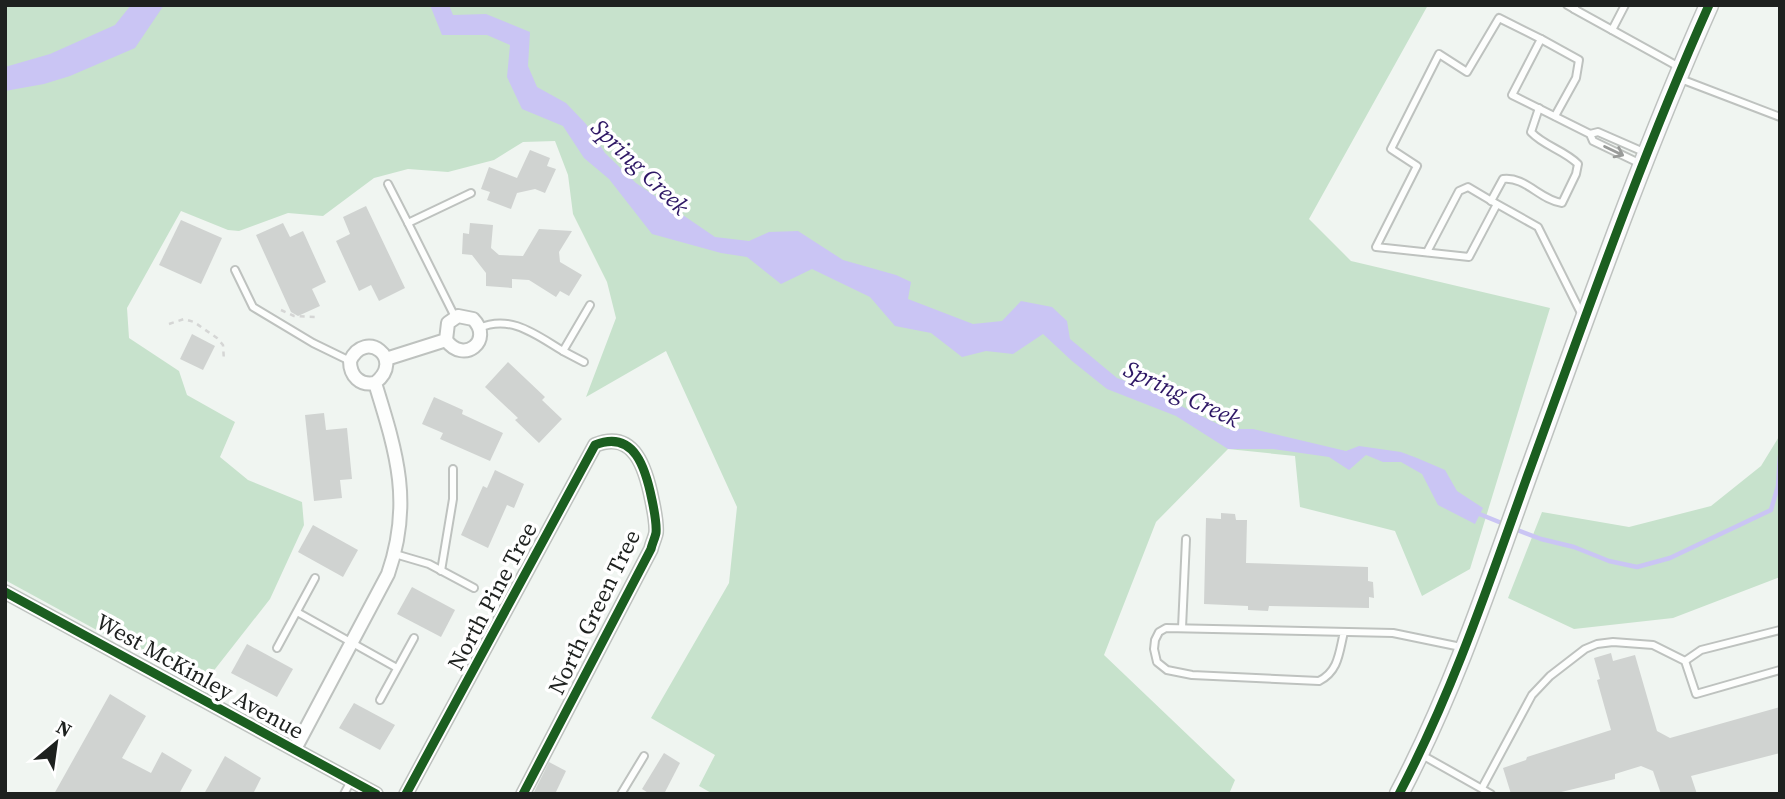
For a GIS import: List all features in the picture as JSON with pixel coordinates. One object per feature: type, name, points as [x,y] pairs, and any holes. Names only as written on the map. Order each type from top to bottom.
[{"type":"street","points":[[1399,794],[1420,754],[1466,648],[1644,159],[1709,5]]},
{"type":"street","points":[[468,316],[479,328],[479,339],[466,350],[454,349],[446,340],[447,323],[455,317],[468,316]]},
{"type":"street","points":[[386,359],[446,340]]},
{"type":"street","points":[[367,347],[378,349],[386,359],[386,371],[375,383],[367,384],[355,377],[350,361],[356,351],[367,347]]},
{"type":"street","points":[[295,749],[388,574],[395,554],[400,477],[394,445],[375,383]]},
{"type":"street","name":"North Pine Tree","points":[[406,794],[595,445],[615,441],[626,446]]},
{"type":"street","name":"North Green Tree","points":[[523,794],[651,549],[656,532],[647,476],[638,456],[626,446]]},
{"type":"street","name":"West McKinley Avenue","points":[[5,592],[376,794]]},
{"type":"lane","points":[[1567,5],[1575,7],[1679,73],[1780,117]]},
{"type":"lane","points":[[1612,30],[1625,5]]},
{"type":"lane","points":[[1539,108],[1531,132],[1568,154],[1578,164],[1568,195],[1562,203],[1551,202],[1513,178],[1503,179],[1469,257],[1376,247],[1417,166],[1391,149],[1438,54],[1468,72],[1499,19],[1541,39],[1579,60],[1576,79],[1555,116]]},
{"type":"lane","points":[[1541,39],[1512,95],[1590,134],[1593,141],[1644,159]]},
{"type":"lane","points":[[1590,134],[1598,132],[1644,159]]},
{"type":"lane","points":[[388,184],[455,317]]},
{"type":"lane","points":[[1427,252],[1458,191],[1468,187],[1538,227],[1585,320]]},
{"type":"lane","points":[[408,223],[471,193]]},
{"type":"lane","points":[[235,270],[253,307],[313,343],[350,361]]},
{"type":"lane","points":[[563,351],[590,305]]},
{"type":"lane","points":[[479,328],[492,322],[510,323],[584,362]]},
{"type":"lane","points":[[441,571],[453,499],[453,469]]},
{"type":"lane","points":[[1182,628],[1186,539]]},
{"type":"lane","points":[[395,554],[441,571],[474,588]]},
{"type":"lane","points":[[277,648],[315,578]]},
{"type":"lane","points":[[297,612],[397,668]]},
{"type":"lane","points":[[1344,632],[1330,675],[1319,681],[1192,675],[1167,670],[1157,662],[1154,649],[1159,632],[1166,628],[1393,633],[1466,648]]},
{"type":"lane","points":[[1685,661],[1701,650],[1780,630]]},
{"type":"lane","points":[[380,700],[414,638]]},
{"type":"lane","points":[[1482,788],[1532,695],[1550,676],[1585,649],[1597,644],[1613,642],[1653,645],[1685,661],[1696,694],[1780,670]]},
{"type":"lane","points":[[1420,754],[1491,794]]},
{"type":"lane","points":[[621,794],[644,756]]},
{"type":"lane","points":[[344,794],[351,781]]},
{"type":"path","points":[[281,310],[293,316],[316,317]]},
{"type":"path","points":[[169,324],[188,319],[217,338],[223,345],[224,361]]},
{"type":"green space","points":[[5,5],[1428,5],[1309,219],[1351,261],[1550,308],[1470,569],[1422,596],[1395,531],[1300,507],[1295,456],[1228,449],[1156,522],[1104,655],[1235,780],[1229,794],[713,794],[699,786],[715,755],[651,718],[729,583],[737,507],[666,351],[586,397],[616,318],[607,282],[573,214],[568,175],[555,141],[523,142],[494,160],[448,172],[408,169],[374,178],[323,216],[288,213],[239,231],[228,230],[181,211],[127,308],[129,338],[179,371],[187,395],[235,422],[220,457],[248,480],[302,502],[304,525],[270,599],[201,687],[5,580]]},
{"type":"green space","points":[[1780,435],[1780,577],[1673,618],[1574,629],[1508,598],[1542,512],[1629,527],[1711,506],[1761,466]]},
{"type":"shaded area","points":[[131,5],[164,5],[135,48],[70,76],[5,91],[5,67],[50,54],[115,25]]},
{"type":"shaded area","name":"Spring Creek","points":[[430,5],[449,5],[453,15],[486,14],[530,32],[528,66],[537,87],[566,103],[586,124],[605,153],[636,183],[715,237],[749,241],[769,232],[798,231],[843,260],[911,282],[908,299],[973,324],[1002,321],[1021,301],[1052,307],[1067,321],[1070,339],[1117,378],[1142,387],[1228,429],[1253,429],[1346,451],[1359,446],[1401,452],[1445,470],[1457,491],[1483,508],[1475,524],[1438,505],[1422,474],[1401,462],[1383,462],[1366,455],[1349,470],[1329,457],[1273,449],[1228,449],[1176,416],[1107,389],[1043,334],[1013,354],[986,351],[962,357],[931,333],[895,326],[870,297],[812,269],[781,284],[747,257],[721,253],[652,234],[609,179],[584,158],[563,126],[522,109],[507,77],[510,45],[487,35],[442,35]]},
{"type":"building","points":[[530,150],[550,158],[547,166],[556,169],[545,193],[535,189],[517,193],[511,209],[487,200],[490,192],[481,189],[489,167],[517,178]]},
{"type":"building","points":[[366,206],[405,288],[379,301],[371,285],[359,291],[336,241],[350,234],[343,217]]},
{"type":"building","points":[[181,220],[222,238],[201,284],[159,265]]},
{"type":"building","points":[[283,223],[290,237],[303,231],[326,282],[312,289],[320,306],[298,316],[291,312],[256,235]]},
{"type":"building","points":[[470,223],[493,225],[491,248],[499,255],[523,256],[539,229],[572,231],[559,252],[560,262],[582,275],[569,296],[560,291],[556,297],[529,280],[512,279],[512,288],[486,286],[486,273],[472,255],[462,254],[463,233],[469,234]]},
{"type":"building","points":[[192,334],[215,346],[203,370],[180,359]]},
{"type":"building","points":[[508,362],[545,397],[542,400],[562,419],[539,443],[515,420],[518,418],[485,387]]},
{"type":"building","points":[[434,397],[463,410],[462,414],[503,433],[490,461],[440,439],[443,433],[422,424]]},
{"type":"building","points":[[324,413],[326,430],[347,428],[352,479],[340,480],[342,498],[314,501],[305,415]]},
{"type":"building","points":[[495,470],[524,484],[514,508],[507,505],[488,548],[461,535],[483,486],[487,488]]},
{"type":"building","points":[[1221,513],[1235,514],[1236,520],[1247,520],[1246,563],[1368,567],[1368,581],[1373,582],[1374,598],[1369,597],[1369,608],[1269,606],[1268,611],[1248,610],[1248,606],[1204,604],[1206,518],[1221,519]]},
{"type":"building","points":[[313,525],[358,550],[343,577],[298,552]]},
{"type":"building","points":[[412,587],[455,610],[441,637],[397,614]]},
{"type":"building","points":[[247,644],[293,669],[277,697],[231,673]]},
{"type":"building","points":[[1611,653],[1613,661],[1635,655],[1657,731],[1670,738],[1780,707],[1780,753],[1691,776],[1697,794],[1661,794],[1653,771],[1641,766],[1615,774],[1615,779],[1553,794],[1511,794],[1503,768],[1526,760],[1527,757],[1611,730],[1597,680],[1600,679],[1594,658]]},
{"type":"building","points":[[110,694],[146,716],[122,758],[151,773],[162,752],[192,770],[179,794],[54,794]]},
{"type":"building","points":[[354,703],[395,725],[380,750],[339,728]]},
{"type":"building","points":[[664,753],[680,763],[664,794],[650,794],[642,789]]},
{"type":"building","points":[[225,756],[261,778],[253,794],[204,794]]},
{"type":"building","points":[[549,762],[566,771],[555,794],[533,794]]},
{"type":"waterway","name":"Spring Creek","points":[[1512,528],[1609,561],[1637,567],[1670,558],[1771,510],[1778,486],[1780,456]]},
{"type":"waterway","name":"Spring Creek","points":[[1477,513],[1504,524]]},
{"type":"cycle path","points":[[1399,794],[1436,717],[1468,639],[1613,241],[1659,122],[1709,5]]},
{"type":"cycle path","points":[[406,794],[595,445],[620,443],[629,447],[642,465],[654,508],[656,535],[523,794]]},
{"type":"cycle path","points":[[5,592],[376,794]]}]
